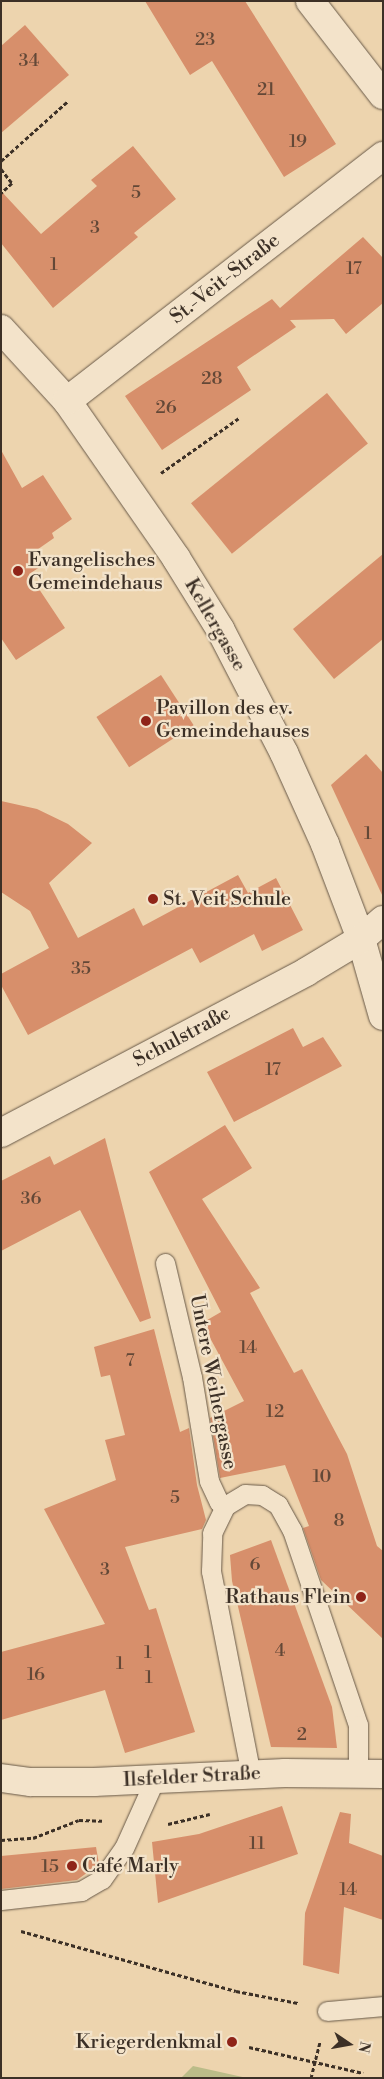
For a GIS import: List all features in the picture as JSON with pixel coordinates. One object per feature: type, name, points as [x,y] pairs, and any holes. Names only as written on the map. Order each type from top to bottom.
[{"type":"street","points":[[310,1],[383,95]]},
{"type":"street","name":"St.-Veit-Straße","points":[[67,401],[383,156]]},
{"type":"street","name":"Kellergasse","points":[[1,329],[67,401],[132,494],[220,629],[279,744],[325,844],[361,939],[383,1016]]},
{"type":"street","name":"Schulstraße","points":[[1,1133],[306,972],[361,939],[383,920]]},
{"type":"street","name":"Ilsfelder Straße","points":[[1,1778],[31,1782],[370,1773]]},
{"type":"lane","name":"Untere Weihergasse","points":[[165,1263],[192,1377],[209,1481],[219,1502],[225,1506],[245,1494],[262,1495],[278,1505],[292,1530],[358,1725],[370,1773]]},
{"type":"lane","points":[[225,1506],[212,1533],[210,1571],[251,1775]]},
{"type":"lane","points":[[1,1900],[81,1891],[102,1879],[124,1848],[155,1779]]},
{"type":"lane","points":[[327,2011],[383,2006]]},
{"type":"path","points":[[1,161],[66,102]]},
{"type":"path","points":[[1,169],[12,183],[1,193]]},
{"type":"path","points":[[132,494],[239,418]]},
{"type":"path","points":[[11,1928],[236,1991],[293,2001],[327,2011],[311,2078]]},
{"type":"path","points":[[249,2047],[363,2073]]},
{"type":"green space","points":[[193,2066],[247,2078],[181,2078]]},
{"type":"building","points":[[145,1],[245,1],[336,144],[284,177],[212,61],[190,75]]},
{"type":"building","points":[[25,25],[69,75],[1,133],[1,46]]},
{"type":"building","points":[[133,146],[176,199],[134,233],[138,237],[53,308],[1,243],[1,191],[41,234],[97,186],[91,180]]},
{"type":"building","points":[[363,237],[383,258],[383,303],[346,334],[334,319],[290,320],[296,327],[237,367],[251,390],[162,450],[125,396],[272,299],[280,308]]},
{"type":"building","points":[[327,393],[368,444],[232,554],[191,503]]},
{"type":"building","name":"Evangelisches Gemeindehaus","points":[[1,450],[22,488],[43,475],[72,519],[52,533],[54,538],[31,554],[40,567],[29,574],[65,628],[16,660],[1,638]]},
{"type":"building","points":[[383,554],[383,639],[334,679],[293,629]]},
{"type":"building","name":"Pavillon des ev. Gemeindehauses","points":[[161,675],[194,725],[129,767],[96,717]]},
{"type":"building","points":[[366,754],[383,773],[383,897],[331,785]]},
{"type":"building","points":[[1,801],[37,809],[68,824],[92,843],[49,883],[78,938],[134,908],[143,926],[238,875],[248,893],[276,878],[303,930],[262,951],[254,934],[200,963],[192,948],[28,1035],[1,985],[1,974],[49,948],[30,911],[1,892]]},
{"type":"building","points":[[293,1028],[303,1047],[323,1037],[342,1066],[234,1122],[207,1072]]},
{"type":"building","points":[[225,1125],[252,1168],[202,1199],[260,1288],[250,1293],[294,1373],[302,1369],[347,1454],[377,1546],[383,1551],[383,1639],[321,1580],[303,1528],[309,1526],[285,1465],[220,1478],[210,1418],[244,1401],[202,1323],[221,1312],[149,1172]]},
{"type":"building","points":[[105,1138],[151,1318],[140,1322],[80,1210],[1,1251],[1,1181],[50,1156],[54,1165]]},
{"type":"building","points":[[154,1329],[180,1432],[189,1428],[197,1485],[206,1520],[202,1529],[125,1547],[149,1610],[156,1608],[195,1732],[125,1753],[105,1690],[1,1720],[1,1652],[105,1624],[44,1509],[116,1480],[105,1440],[125,1435],[110,1375],[101,1377],[94,1347]]},
{"type":"building","points":[[271,1540],[332,1707],[337,1748],[271,1747],[232,1581],[230,1555]]},
{"type":"building","points":[[282,1806],[298,1854],[158,1903],[152,1842],[199,1834]]},
{"type":"building","points":[[340,1812],[351,1814],[349,1843],[383,1856],[383,1920],[344,1907],[339,1974],[303,1965],[305,1913]]},
{"type":"building","points":[[96,1847],[99,1864],[77,1880],[1,1889],[1,1856]]},
{"type":"place","name":"Evangelisches Gemeindehaus","points":[[18,571]]},
{"type":"place","name":"Pavillon des ev. Gemeindehauses","points":[[146,721]]},
{"type":"place","name":"St. Veit Schule","points":[[153,899]]},
{"type":"place","name":"Rathaus Flein","points":[[361,1597]]},
{"type":"place","name":"Café Marly","points":[[72,1866]]},
{"type":"place","name":"Kriegerdenkmal","points":[[232,2042]]}]
